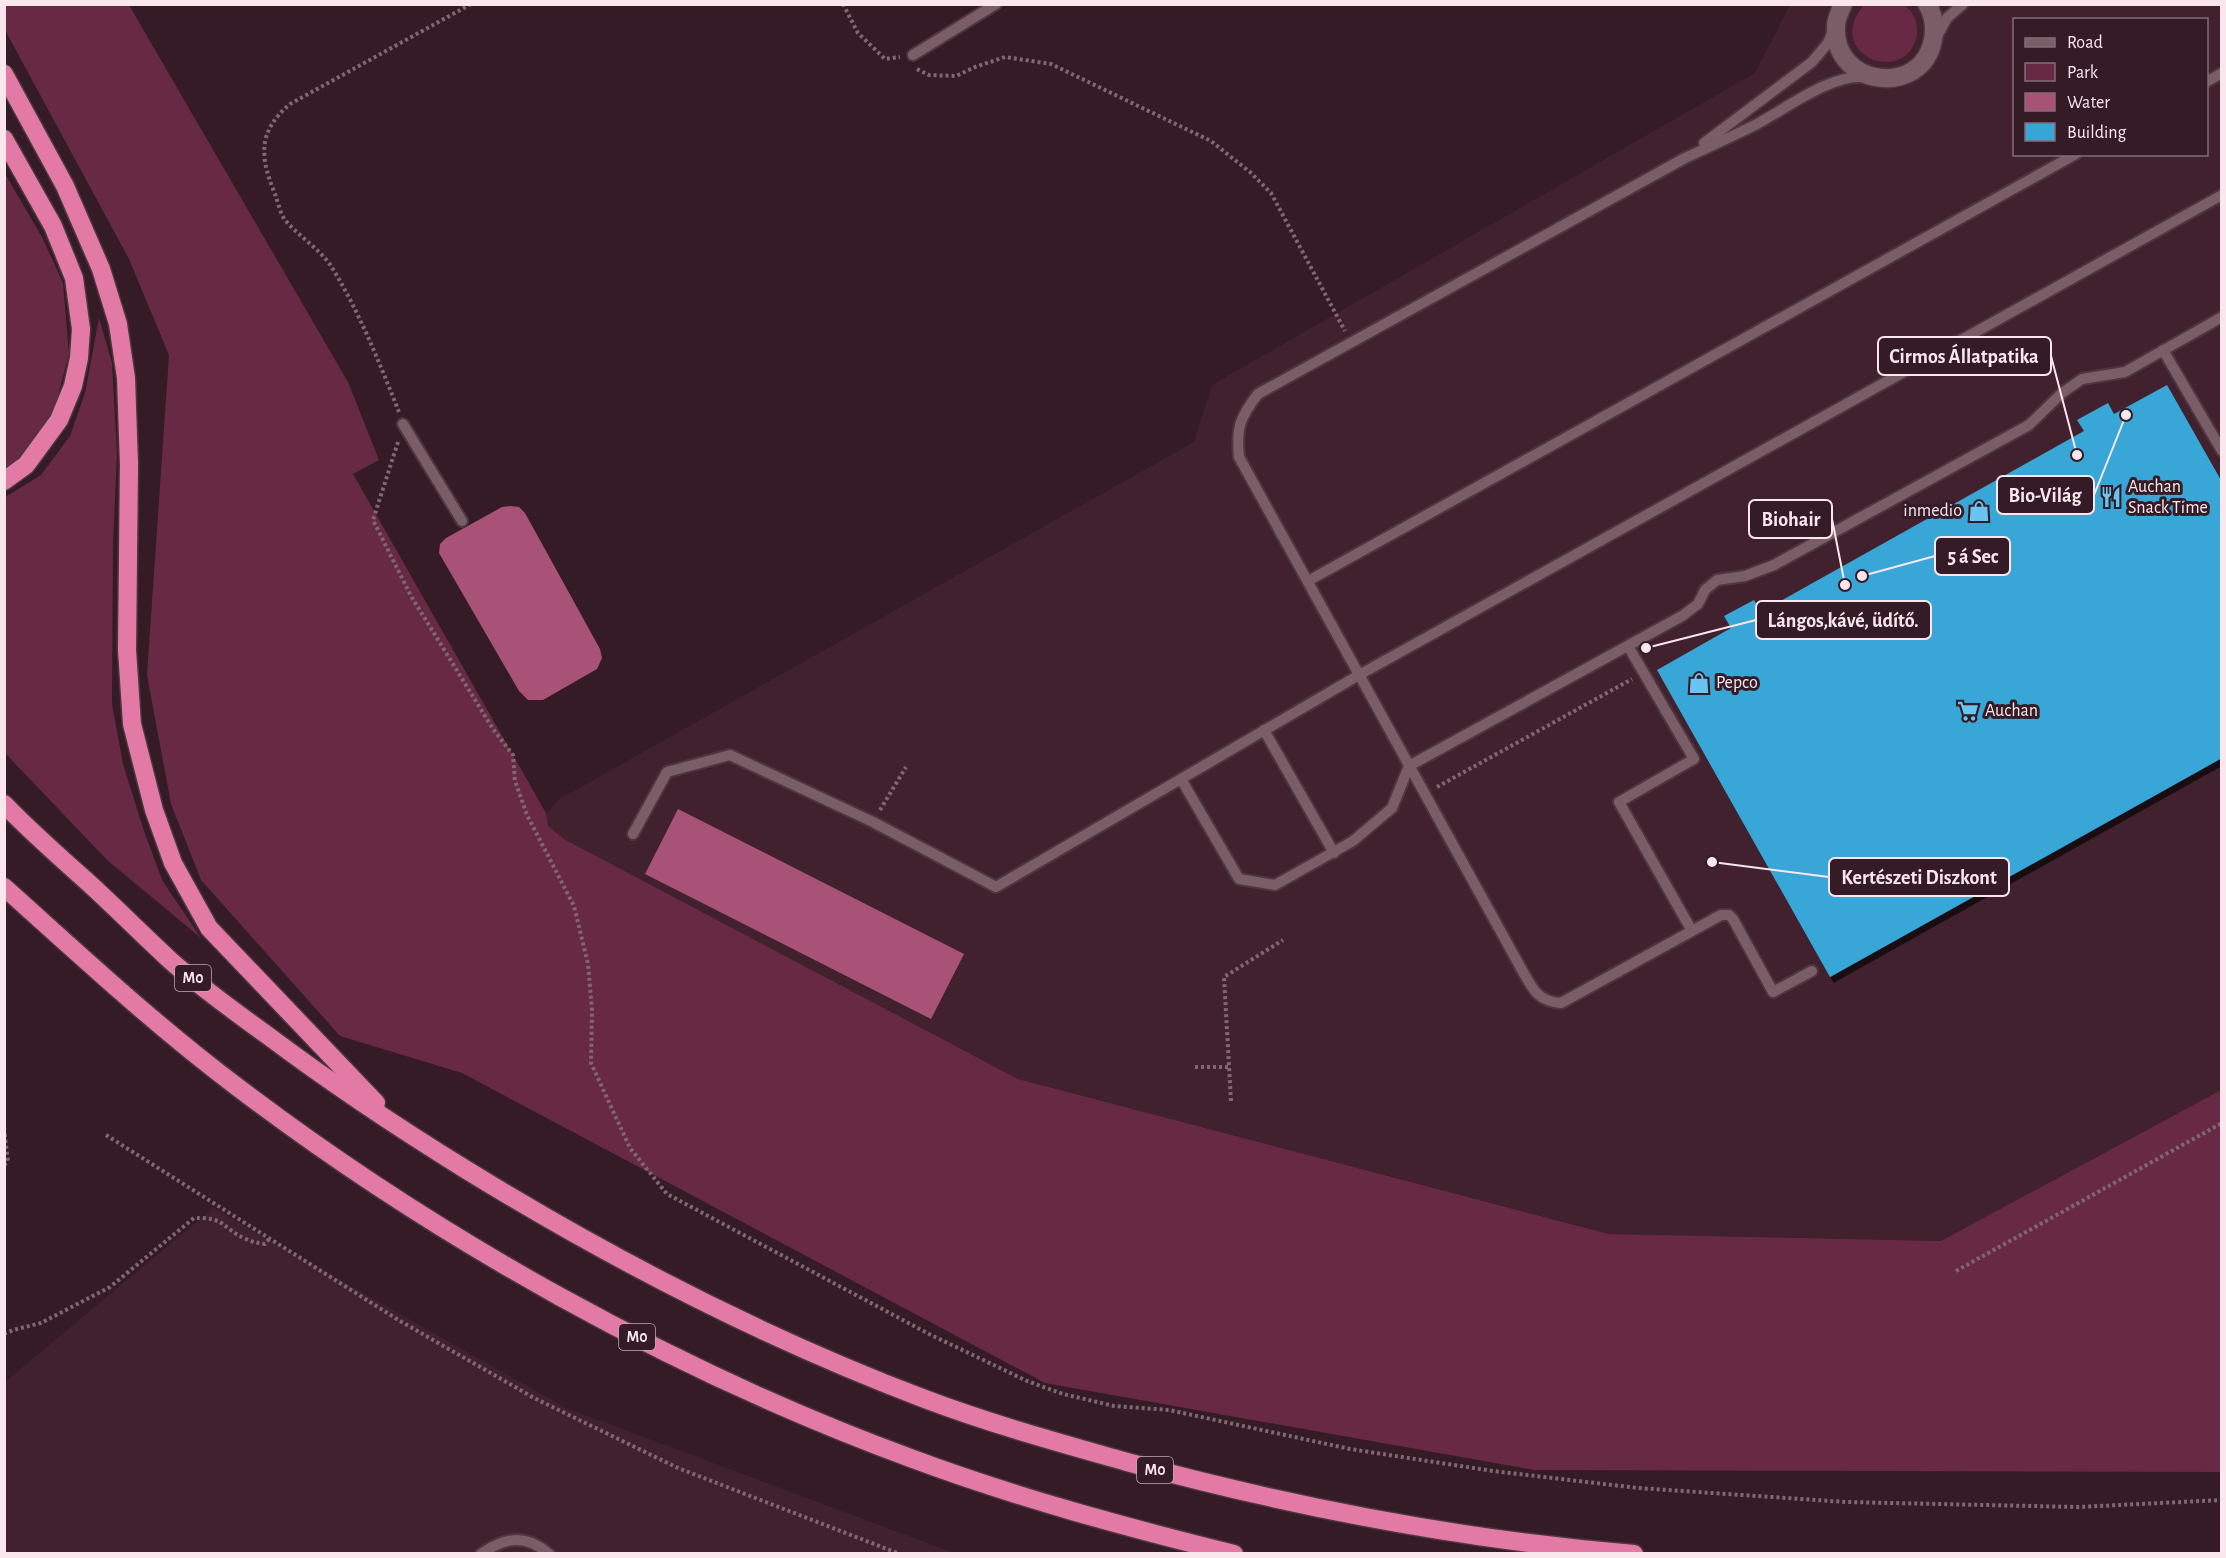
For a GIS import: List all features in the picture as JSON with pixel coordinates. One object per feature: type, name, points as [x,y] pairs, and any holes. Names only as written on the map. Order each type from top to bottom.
[{"type":"highway","points":[[4,74],[65,186],[101,268],[118,324],[126,378],[129,464],[127,650],[132,724],[144,778],[169,852],[209,928],[400,1128]]},
{"type":"highway","points":[[4,139],[53,226],[74,278],[81,329],[79,358],[73,386],[59,420],[26,465],[4,481]]},
{"type":"highway","name":"M0","points":[[4,804],[175,964],[310,1067],[400,1128],[525,1206],[690,1296],[813,1354],[929,1401],[1078,1448],[1184,1478],[1351,1516],[1441,1531],[1634,1554]]},
{"type":"highway","name":"M0","points":[[4,887],[110,983],[235,1086],[327,1151],[449,1231],[588,1312],[714,1375],[912,1459],[1032,1500],[1131,1529],[1234,1554]]},
{"type":"street","points":[[1843,4],[1836,24],[1836,38],[1840,51],[1858,71],[1870,77],[1886,79],[1901,76],[1915,69],[1926,58],[1932,44],[1934,20],[1927,4]]},
{"type":"lane","points":[[910,61],[996,4]]},
{"type":"lane","points":[[1932,44],[1947,18],[1963,4]]},
{"type":"lane","points":[[1685,158],[1812,62],[1828,43],[1836,24]]},
{"type":"lane","points":[[2208,81],[2222,73]]},
{"type":"lane","points":[[1812,971],[1773,992],[1733,919],[1729,915],[1721,915],[1561,1004],[1541,999],[1522,970],[1239,457],[1237,439],[1243,413],[1258,394],[1685,158],[1756,125],[1828,85],[1857,75],[1870,77]]},
{"type":"lane","points":[[1308,581],[2072,156]]},
{"type":"lane","points":[[633,834],[667,772],[730,755],[873,822],[996,887],[1359,675],[2222,195]]},
{"type":"lane","points":[[1181,779],[1239,879],[1275,885],[1353,841],[1392,808],[1409,766],[1682,616],[1698,604],[1705,590],[1716,580],[1745,576],[1774,565],[2029,425],[2062,393],[2082,379],[2125,372],[2222,317]]},
{"type":"lane","points":[[2163,350],[2222,451]]},
{"type":"lane","points":[[403,424],[462,521]]},
{"type":"lane","points":[[1628,646],[1694,759],[1619,802],[1692,931]]},
{"type":"lane","points":[[1264,730],[1334,853]]},
{"type":"lane","points":[[481,1554],[494,1544],[519,1539],[539,1544],[549,1554]]},
{"type":"path","points":[[471,4],[290,104],[276,116],[267,135],[263,155],[268,178],[284,219],[330,264],[370,340],[403,424],[373,520],[411,596],[493,729],[513,755],[515,781],[527,815],[574,906],[588,964],[592,1010],[591,1063],[630,1148],[667,1194],[920,1329],[1027,1381],[1063,1394],[1114,1406],[1169,1410],[1350,1449],[1460,1466],[1638,1488],[1846,1502],[1984,1506],[2078,1506],[2222,1500]]},
{"type":"path","points":[[843,4],[858,33],[885,59],[897,57],[910,61],[929,75],[956,76],[1005,57],[1051,64],[1211,141],[1250,172],[1271,193],[1351,342]]},
{"type":"path","points":[[897,57],[910,61]]},
{"type":"path","points":[[1425,794],[1644,672]]},
{"type":"path","points":[[873,822],[906,767]]},
{"type":"path","points":[[1231,1101],[1224,977],[1283,940]]},
{"type":"path","points":[[1195,1067],[1229,1067]]},
{"type":"path","points":[[1956,1270],[2222,1123]]},
{"type":"path","points":[[4,1128],[8,1162],[4,1164]]},
{"type":"path","points":[[106,1135],[400,1321],[536,1399],[678,1468],[900,1554]]},
{"type":"path","points":[[4,1334],[41,1323],[110,1287],[194,1218],[209,1218],[222,1222],[244,1239],[265,1244],[270,1238]]},
{"type":"shaded area","points":[[1790,5],[2221,5],[2221,1090],[1942,1241],[1610,1234],[1018,1079],[564,839],[548,826],[546,814],[558,800],[1194,442],[1212,385],[1755,73]]},
{"type":"shaded area","points":[[213,1208],[566,1408],[954,1553],[5,1554],[5,1382]]},
{"type":"green space","points":[[4,5],[129,5],[348,382],[379,460],[353,474],[546,813],[548,826],[564,839],[1018,1079],[1609,1234],[1941,1241],[2221,1090],[2221,1472],[1534,1470],[1045,1383],[462,1073],[340,1036],[201,880],[171,804],[147,675],[169,355],[129,259],[5,30]]},
{"type":"green space","points":[[1864,5],[1904,5],[1907,7],[1917,25],[1917,33],[1911,50],[1899,59],[1885,62],[1871,59],[1860,51],[1853,38],[1854,23]]},
{"type":"green space","points":[[4,172],[43,239],[63,283],[69,354],[54,410],[22,458],[5,469]]},
{"type":"green space","points":[[99,318],[112,363],[117,454],[113,543],[112,704],[123,764],[162,880],[201,938],[107,860],[5,753],[5,497],[41,475],[70,436],[85,393]]},
{"type":"water","points":[[502,507],[519,507],[525,513],[600,649],[602,658],[597,669],[543,700],[528,700],[519,691],[439,553],[440,544],[446,538]]},
{"type":"water","points":[[678,809],[964,954],[931,1019],[645,874]]},
{"type":"building","name":"Auchan","points":[[2167,385],[2222,482],[2222,758],[1830,977],[1657,670],[1731,628],[1724,616],[1754,600],[1761,612],[2084,431],[2077,420],[2108,403],[2114,414]]},
{"type":"place","name":"Bio-Világ","points":[[2126,415]]},
{"type":"place","name":"Cirmos Állatpatika","points":[[2077,455]]},
{"type":"place","name":"Auchan Snack Time","points":[[2111,497]]},
{"type":"place","name":"inmedio","points":[[1979,511]]},
{"type":"place","name":"5 á Sec","points":[[1862,576]]},
{"type":"place","name":"Biohair","points":[[1845,585]]},
{"type":"place","name":"Lángos,kávé, üdítő.","points":[[1646,648]]},
{"type":"place","name":"Pepco","points":[[1699,683]]},
{"type":"place","name":"Auchan","points":[[1968,711]]},
{"type":"place","name":"Kertészeti Diszkont","points":[[1712,862]]}]
